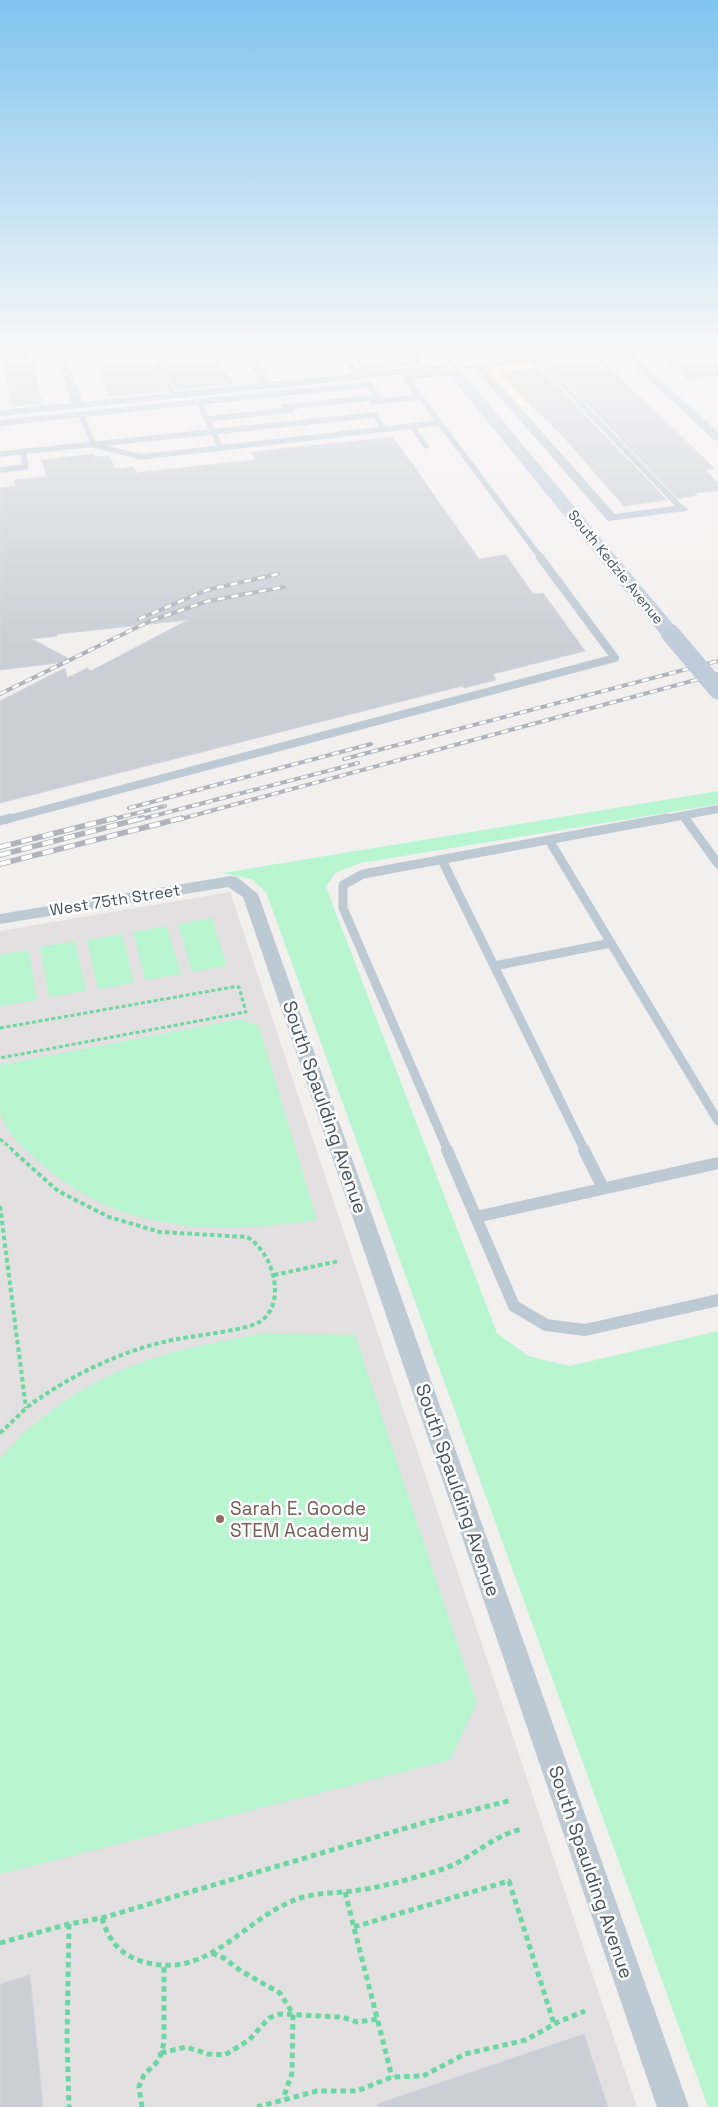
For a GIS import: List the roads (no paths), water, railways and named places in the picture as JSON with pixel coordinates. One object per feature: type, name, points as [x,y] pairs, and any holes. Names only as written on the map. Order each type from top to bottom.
[{"type":"main road","name":"South Kedzie Avenue","points":[[520,450],[718,690]]},
{"type":"street","name":"South Kedzie Avenue","points":[[552,450],[612,518],[682,509]]},
{"type":"street","name":"West 75th Street","points":[[0,920],[231,881]]},
{"type":"street","name":"South Spaulding Avenue","points":[[231,881],[250,894],[673,2107]]},
{"type":"lane","points":[[0,454],[38,450]]},
{"type":"lane","points":[[117,450],[141,457],[189,450]]},
{"type":"lane","points":[[0,821],[615,658],[459,450]]},
{"type":"lane","points":[[626,450],[682,509]]},
{"type":"lane","points":[[0,470],[26,467],[23,452]]},
{"type":"lane","points":[[718,809],[363,874],[343,885],[343,908],[514,1306],[546,1325],[585,1330],[718,1300]]},
{"type":"lane","points":[[683,816],[718,864]]},
{"type":"lane","points":[[549,840],[718,1121]]},
{"type":"lane","points":[[442,860],[602,1188]]},
{"type":"lane","points":[[494,966],[611,943]]},
{"type":"lane","points":[[476,1217],[718,1163]]},
{"type":"railway","points":[[139,619],[207,590],[278,574]]},
{"type":"railway","points":[[0,694],[150,621],[208,601],[284,587]]},
{"type":"railway","points":[[344,759],[718,661]]},
{"type":"railway","points":[[177,820],[718,674]]},
{"type":"railway","points":[[129,808],[371,744]]},
{"type":"railway","points":[[138,820],[358,763]]},
{"type":"railway","points":[[110,820],[165,806]]},
{"type":"railway","points":[[0,847],[115,818]]},
{"type":"railway","points":[[0,855],[143,818]]},
{"type":"railway","points":[[0,864],[182,818]]},
{"type":"place","name":"Sarah E. Goode STEM Academy","points":[[220,1519]]}]
